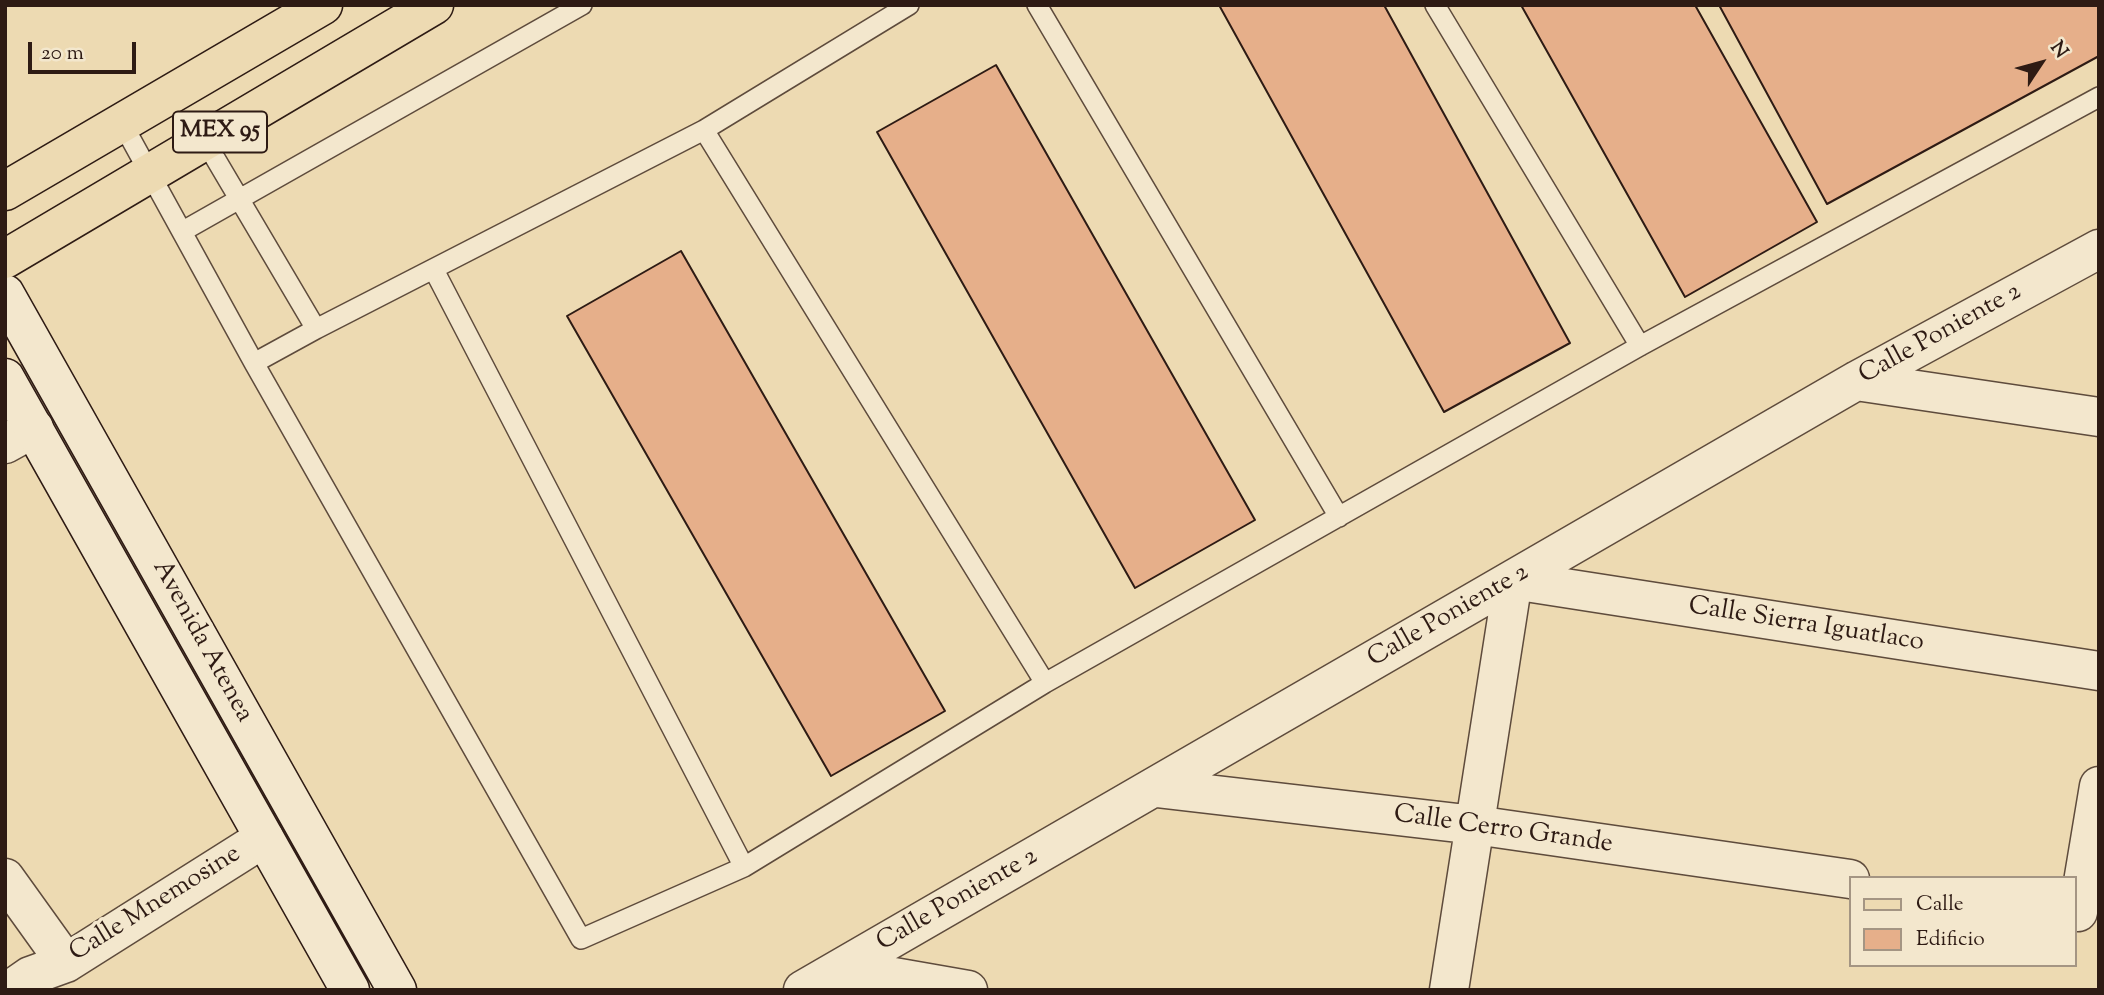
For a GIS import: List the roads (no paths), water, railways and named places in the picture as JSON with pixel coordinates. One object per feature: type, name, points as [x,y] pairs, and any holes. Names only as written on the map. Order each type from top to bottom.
[{"type":"main road","name":"MEX 95","points":[[5,191],[323,5]]},
{"type":"main road","name":"MEX 95","points":[[5,259],[434,5]]},
{"type":"street","name":"Calle Poniente 2","points":[[803,990],[1856,382],[2099,249]]},
{"type":"street","name":"Avenida Atenea","points":[[5,294],[397,990]]},
{"type":"street","name":"Avenida Atenea","points":[[5,378],[20,436],[264,838],[349,990]]},
{"type":"street","points":[[1856,382],[2099,417]]},
{"type":"street","points":[[1449,990],[1513,580]]},
{"type":"street","name":"Calle Sierra Iguatlaco","points":[[1513,580],[2099,671]]},
{"type":"street","points":[[2084,913],[2099,786]]},
{"type":"street","name":"Calle Cerro Grande","points":[[1156,788],[1475,825],[1848,879]]},
{"type":"street","name":"Calle Mnemosine","points":[[10,990],[30,976],[66,963],[264,838]]},
{"type":"street","points":[[5,878],[66,963]]},
{"type":"street","points":[[842,968],[968,990]]},
{"type":"lane","points":[[183,231],[583,5]]},
{"type":"lane","points":[[254,363],[704,130],[909,5]]},
{"type":"lane","points":[[1037,5],[1339,517]]},
{"type":"lane","points":[[1435,5],[1640,346]]},
{"type":"lane","points":[[122,122],[254,363],[581,939],[744,867],[1045,683],[1640,346],[2099,97]]},
{"type":"lane","points":[[704,130],[1045,683]]},
{"type":"lane","points":[[205,141],[316,329]]},
{"type":"lane","points":[[434,270],[744,867]]}]
